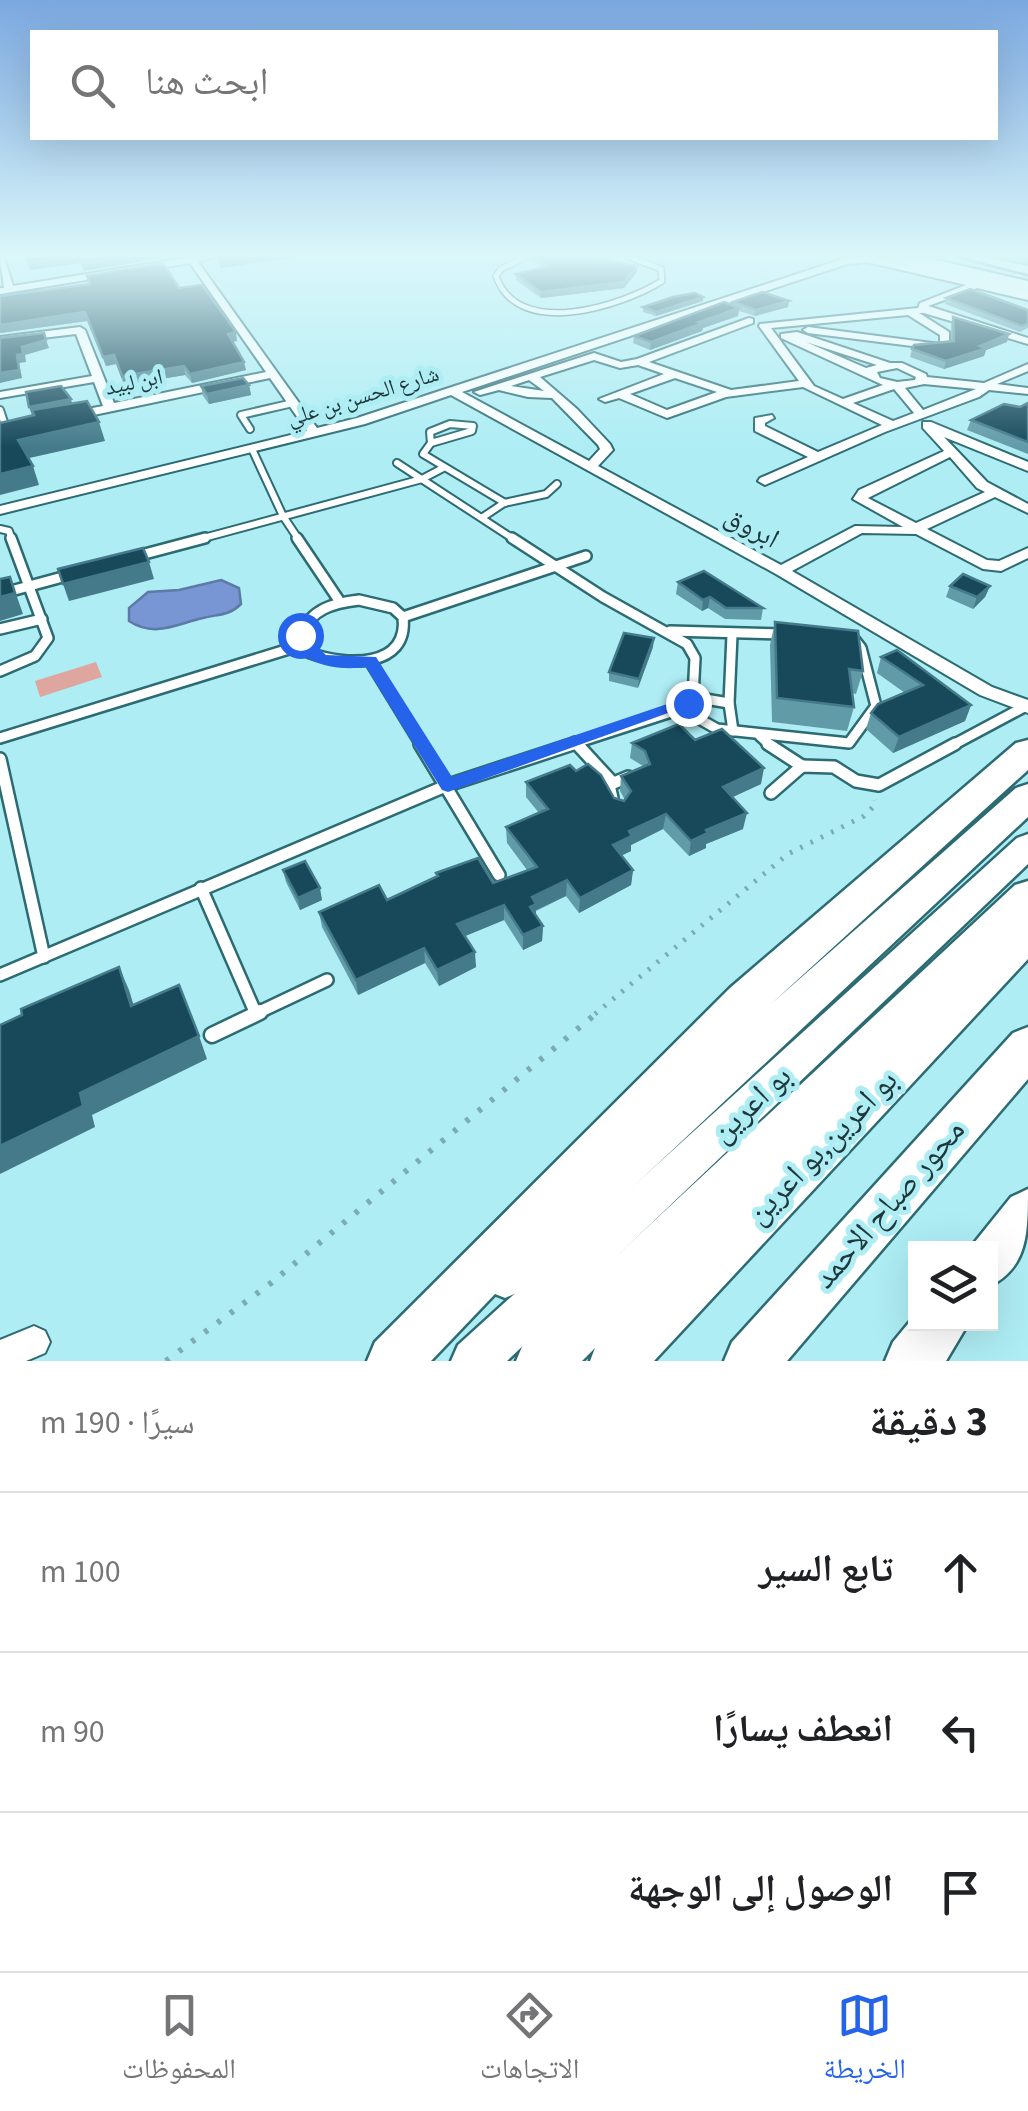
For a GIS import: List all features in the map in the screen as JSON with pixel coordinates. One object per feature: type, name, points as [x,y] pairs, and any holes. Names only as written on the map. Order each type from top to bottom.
[{"type":"highway","points":[[394,1361],[745,1001],[1028,751]]},
{"type":"highway","points":[[452,1301],[491,1284],[1028,796]]},
{"type":"highway","points":[[543,1361],[1028,896]]},
{"type":"highway","name":"بو اعرين,بو اعرين","points":[[617,1361],[1028,934]]},
{"type":"highway","name":"محور صباح الاحمد","points":[[751,1361],[1028,1048]]},
{"type":"highway","points":[[998,1251],[1028,1214]]},
{"type":"highway","points":[[912,1361],[936,1331]]},
{"type":"main road","name":"بو اعرين","points":[[474,1361],[1028,846]]},
{"type":"street","points":[[234,321],[314,432]]},
{"type":"street","name":"شارع الحسن بن علي","points":[[0,510],[361,421],[682,321]]},
{"type":"street","points":[[746,321],[884,342],[943,344],[945,334],[923,321]]},
{"type":"street","points":[[770,326],[820,321]]},
{"type":"street","points":[[969,321],[1028,341]]},
{"type":"street","points":[[456,393],[501,387],[594,356],[624,365],[640,362],[750,322]]},
{"type":"street","points":[[770,326],[787,335],[892,365]]},
{"type":"street","points":[[770,326],[807,383],[893,425]]},
{"type":"street","points":[[0,340],[80,330],[110,408]]},
{"type":"street","points":[[787,335],[788,339],[896,385],[921,420],[993,493],[1028,509]]},
{"type":"street","points":[[884,342],[915,362],[944,374],[1028,394]]},
{"type":"street","points":[[640,362],[730,393]]},
{"type":"street","points":[[829,397],[870,374],[873,367],[915,362]]},
{"type":"street","points":[[915,362],[922,380]]},
{"type":"street","points":[[765,481],[893,425],[921,420],[1027,369]]},
{"type":"street","name":"ابن لبيد","points":[[58,418],[271,374]]},
{"type":"street","points":[[605,399],[676,374]]},
{"type":"street","points":[[532,377],[547,385],[605,439],[607,450],[590,467]]},
{"type":"street","points":[[0,395],[98,378]]},
{"type":"street","points":[[842,403],[922,380],[991,383]]},
{"type":"street","points":[[620,394],[667,414],[730,393],[807,383]]},
{"type":"street","points":[[501,387],[528,394],[554,394]]},
{"type":"street","name":"ابروق","points":[[456,393],[781,572],[986,691],[1026,707]]},
{"type":"street","points":[[974,395],[992,402]]},
{"type":"street","points":[[768,418],[759,421],[759,428],[818,458]]},
{"type":"street","points":[[921,420],[1028,467]]},
{"type":"street","points":[[3,429],[23,425]]},
{"type":"street","points":[[952,452],[860,496],[862,502],[992,566],[1008,563],[1028,552]]},
{"type":"street","points":[[781,572],[860,529],[914,529],[993,493]]},
{"type":"street","points":[[0,1356],[34,1342]]},
{"type":"lane","points":[[242,415],[293,403]]},
{"type":"lane","points":[[231,405],[250,429]]},
{"type":"lane","points":[[0,411],[3,429]]},
{"type":"lane","points":[[431,443],[430,432],[450,424],[469,424],[475,428],[431,443],[422,454],[505,503]]},
{"type":"lane","points":[[252,450],[284,516],[340,602]]},
{"type":"lane","points":[[0,975],[448,786],[680,708],[693,697],[695,658],[687,644],[603,597],[397,462]]},
{"type":"lane","points":[[120,560],[422,479],[443,468]]},
{"type":"lane","points":[[436,488],[460,477]]},
{"type":"lane","points":[[483,517],[505,503],[539,498],[552,492],[557,484]]},
{"type":"lane","points":[[0,529],[8,532],[48,638],[42,650],[26,662],[0,671]]},
{"type":"lane","points":[[403,617],[404,636],[397,646],[370,661],[336,663],[310,654],[302,645],[303,624],[312,614],[340,602],[378,602],[403,617],[586,556]]},
{"type":"lane","points":[[0,594],[84,571]]},
{"type":"lane","points":[[0,630],[42,619]]},
{"type":"lane","points":[[668,630],[795,634]]},
{"type":"lane","points":[[680,708],[700,722],[732,731],[838,744],[853,741],[859,725],[876,703],[859,643],[841,634]]},
{"type":"lane","points":[[732,635],[732,731]]},
{"type":"lane","points":[[0,738],[302,645]]},
{"type":"lane","points":[[370,661],[500,875]]},
{"type":"lane","points":[[693,697],[729,703]]},
{"type":"lane","points":[[760,736],[779,754],[802,766],[834,768],[872,785],[884,783],[1026,707]]},
{"type":"lane","points":[[575,742],[612,782]]},
{"type":"lane","points":[[0,760],[44,956]]},
{"type":"lane","points":[[771,793],[802,766]]},
{"type":"lane","points":[[612,782],[638,773]]},
{"type":"lane","points":[[612,782],[609,793],[620,808]]},
{"type":"lane","points":[[201,888],[256,1014]]},
{"type":"lane","points":[[212,1035],[326,980]]},
{"type":"path","points":[[166,1361],[271,1282],[788,854],[864,816],[876,804],[872,785]]},
{"type":"shaded area","points":[[96,662],[102,677],[40,697],[35,681]]},
{"type":"water","points":[[221,580],[239,588],[241,604],[232,611],[157,629],[129,621],[129,608],[148,592],[179,590]]},
{"type":"building","points":[[0,321],[29,321],[0,325]]},
{"type":"building","points":[[88,321],[228,321],[236,332],[228,334],[244,362],[190,374],[184,366],[122,376],[114,355],[103,357]]},
{"type":"building","points":[[675,321],[703,321],[651,342],[634,336]]},
{"type":"building","points":[[953,321],[1009,334],[980,346],[987,348],[946,361],[912,349],[914,345],[954,341]]},
{"type":"building","points":[[1007,321],[1028,321],[1022,326]]},
{"type":"building","points":[[44,333],[46,340],[22,347],[23,354],[17,355],[19,370],[0,373],[0,338]]},
{"type":"building","points":[[243,378],[249,385],[207,394],[201,386]]},
{"type":"building","points":[[61,386],[71,399],[29,407],[26,392]]},
{"type":"building","points":[[87,401],[99,422],[18,440],[33,466],[0,474],[0,423],[34,415],[32,410]]},
{"type":"building","points":[[1028,403],[1028,442],[971,420],[1004,404],[1020,407]]},
{"type":"building","points":[[143,548],[149,562],[63,584],[58,569]]},
{"type":"building","points":[[704,571],[763,608],[726,608],[710,597],[703,600],[678,582]]},
{"type":"building","points":[[963,574],[990,586],[977,597],[950,586]]},
{"type":"building","points":[[10,577],[15,593],[0,597],[0,579]]},
{"type":"building","points":[[775,622],[858,631],[863,671],[849,669],[854,707],[777,698]]},
{"type":"building","points":[[624,633],[654,638],[639,679],[609,672]]},
{"type":"building","points":[[897,650],[971,705],[899,737],[871,713],[878,704],[923,685],[881,657]]},
{"type":"building","points":[[679,724],[695,740],[722,729],[764,768],[723,787],[747,813],[706,830],[708,833],[691,841],[666,814],[629,831],[632,836],[613,845],[633,870],[580,898],[567,880],[532,897],[536,904],[530,907],[543,926],[523,935],[504,905],[457,924],[475,952],[437,970],[424,948],[356,980],[319,912],[379,885],[387,900],[438,876],[436,873],[478,858],[493,883],[537,867],[506,827],[548,809],[526,782],[570,765],[576,771],[588,764],[601,775],[614,798],[624,801],[631,791],[621,776],[650,764],[645,751],[632,743]]},
{"type":"building","points":[[305,861],[320,888],[298,898],[283,870]]},
{"type":"building","points":[[119,967],[131,1006],[179,985],[199,1036],[80,1093],[83,1106],[0,1146],[0,1025],[22,1015],[21,1009]]},
{"type":"route","points":[[300,635],[302,645],[322,660],[354,664],[370,661],[448,786],[688,703]]}]
